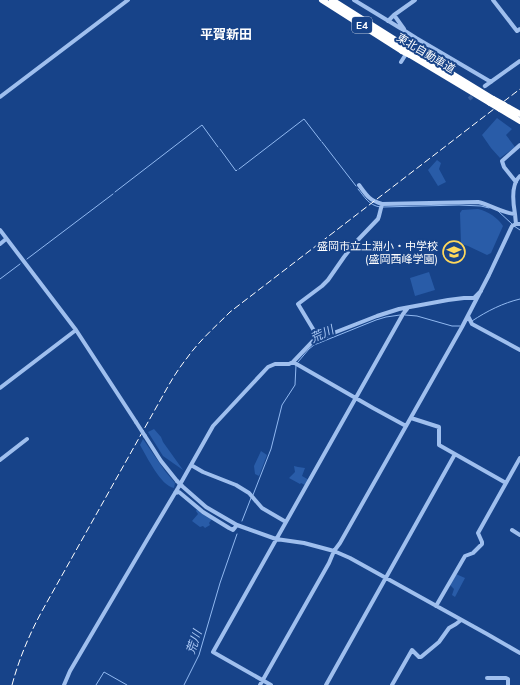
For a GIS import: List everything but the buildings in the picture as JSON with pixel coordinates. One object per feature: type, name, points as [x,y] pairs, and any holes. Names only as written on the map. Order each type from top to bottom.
[{"type":"highway","name":"東北自動車道","points":[[322,0],[404,48]]},
{"type":"highway","name":"東北自動車道","points":[[332,0],[411,53],[503,106],[520,114]]},
{"type":"highway","name":"東北自動車道","points":[[411,53],[486,94],[493,100]]},
{"type":"highway","name":"東北自動車道","points":[[503,106],[520,121]]},
{"type":"highway","points":[[503,106],[520,111]]},
{"type":"street","points":[[0,97],[128,0]]},
{"type":"street","points":[[354,0],[491,82]]},
{"type":"street","points":[[388,21],[414,0]]},
{"type":"street","points":[[493,0],[517,31],[520,29]]},
{"type":"street","points":[[394,16],[405,31]]},
{"type":"street","points":[[401,62],[416,38]]},
{"type":"street","points":[[485,86],[520,61]]},
{"type":"street","points":[[516,182],[504,167],[502,161],[520,146]]},
{"type":"street","points":[[260,685],[464,322],[469,319],[481,291],[516,224],[513,202],[517,178],[520,176]]},
{"type":"street","points":[[359,186],[367,197],[382,206],[473,202],[486,204],[515,214]]},
{"type":"street","points":[[319,339],[298,304],[328,280],[355,242],[378,219],[382,206]]},
{"type":"street","points":[[0,230],[76,330],[161,461],[177,481],[206,507],[237,525],[276,538],[304,543],[334,551],[350,558],[520,653]]},
{"type":"street","points":[[0,244],[6,239]]},
{"type":"street","points":[[295,363],[314,341],[377,316],[399,309],[448,300],[474,298],[481,291]]},
{"type":"street","points":[[271,685],[213,652],[276,538],[408,308]]},
{"type":"street","points":[[469,319],[520,350]]},
{"type":"street","points":[[0,388],[76,330]]},
{"type":"street","points":[[64,685],[70,671],[213,426],[271,365],[295,363],[406,426]]},
{"type":"street","points":[[410,418],[439,427],[439,445],[506,483]]},
{"type":"street","points":[[0,460],[27,439]]},
{"type":"street","points":[[326,685],[455,454]]},
{"type":"street","points":[[436,606],[465,556],[473,553],[482,544],[478,533],[520,458]]},
{"type":"street","points":[[191,465],[203,472],[236,485],[252,495],[262,508],[286,522]]},
{"type":"street","points":[[175,492],[179,492],[203,512],[229,528],[233,530],[237,525]]},
{"type":"street","points":[[512,530],[520,535]]},
{"type":"street","points":[[392,685],[412,650],[419,657],[421,657],[439,642],[449,628],[461,620]]},
{"type":"street","points":[[487,678],[506,678],[508,679],[508,685]]},
{"type":"shaded area","points":[[497,118],[512,129],[506,135],[515,147],[500,158],[482,135]]},
{"type":"shaded area","points":[[437,160],[441,163],[439,169],[446,182],[438,186],[428,170]]},
{"type":"shaded area","points":[[478,209],[492,215],[503,226],[491,253],[487,255],[461,244],[460,213],[462,210]]},
{"type":"shaded area","points":[[429,272],[435,290],[415,296],[410,278]]},
{"type":"shaded area","points":[[154,429],[183,470],[163,456],[148,432]]},
{"type":"shaded area","points":[[143,439],[175,483],[174,488],[169,486],[159,477],[140,445]]},
{"type":"shaded area","points":[[261,451],[267,455],[259,476],[255,474],[254,466]]},
{"type":"shaded area","points":[[294,466],[305,468],[302,476],[309,480],[305,485],[289,478],[295,472]]},
{"type":"shaded area","points":[[197,509],[212,519],[209,523],[210,525],[205,528],[203,526],[200,527],[192,521],[198,514],[196,511]]},
{"type":"shaded area","points":[[456,574],[465,578],[455,597],[452,595],[454,589],[450,585]]},
{"type":"waterway","points":[[239,169],[304,119],[321,141]]},
{"type":"waterway","points":[[115,192],[202,125],[218,147]]},
{"type":"waterway","points":[[322,142],[356,186]]},
{"type":"waterway","points":[[220,149],[236,171],[237,170]]},
{"type":"waterway","points":[[358,189],[370,203],[380,207]]},
{"type":"waterway","points":[[27,259],[113,194]]},
{"type":"waterway","points":[[383,207],[459,205],[489,208]]},
{"type":"waterway","points":[[498,211],[512,224]]},
{"type":"waterway","points":[[514,226],[520,230]]},
{"type":"waterway","points":[[0,279],[20,264]]},
{"type":"waterway","name":"荒川","points":[[472,321],[495,308],[520,299]]},
{"type":"waterway","name":"荒川","points":[[298,362],[314,345],[376,320],[400,315]]},
{"type":"waterway","name":"荒川","points":[[405,315],[417,316],[452,326],[460,326]]},
{"type":"waterway","name":"荒川","points":[[253,495],[271,449],[282,405],[295,385],[296,365]]},
{"type":"waterway","name":"荒川","points":[[242,521],[251,498]]},
{"type":"waterway","name":"荒川","points":[[184,685],[199,655],[220,583],[237,534]]},
{"type":"waterway","name":"荒川","points":[[96,685],[104,672],[127,685]]},
{"type":"tunnel","points":[[469,99],[485,86]]},
{"type":"railway","points":[[12,685],[25,647],[42,611],[171,382],[181,366],[207,334],[230,312],[520,89]]},
{"type":"place","name":"盛岡市立土淵小・中学校 (盛岡西峰学園)","points":[[454,252]]},
{"type":"district","name":"平賀新田","points":[[226,34]]}]
